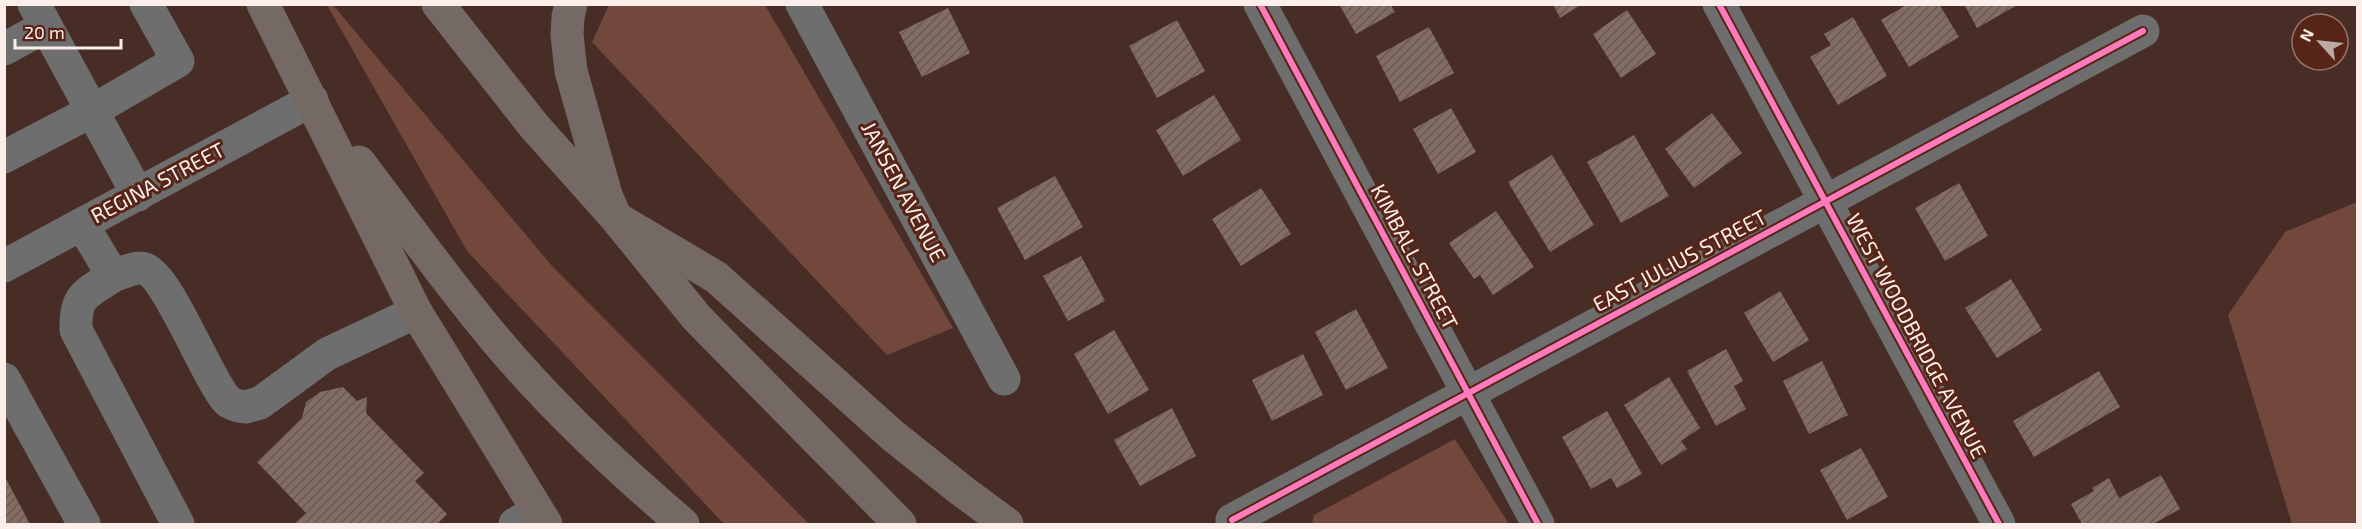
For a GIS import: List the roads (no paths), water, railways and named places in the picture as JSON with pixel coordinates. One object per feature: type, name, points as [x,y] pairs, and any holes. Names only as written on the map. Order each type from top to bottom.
[{"type":"highway","points":[[263,4],[416,312],[533,520]]},
{"type":"highway","points":[[438,4],[534,126],[616,218],[696,318],[900,525]]},
{"type":"highway","points":[[572,4],[568,17],[567,35],[571,71],[606,195],[616,218],[716,277],[892,435],[1007,525]]},
{"type":"highway","points":[[312,100],[457,292],[503,348],[532,381],[615,463],[683,525]]},
{"type":"street","points":[[4,157],[92,111],[178,61],[146,4]]},
{"type":"street","name":"JANSEN AVENUE","points":[[802,4],[1004,379]]},
{"type":"street","name":"KIMBALL STREET","points":[[1260,4],[1538,525]]},
{"type":"street","name":"WEST WOODBRIDGE AVENUE","points":[[1719,4],[1999,525]]},
{"type":"street","points":[[4,49],[40,15],[138,195]]},
{"type":"street","name":"EAST JULIUS STREET","points":[[1232,520],[1268,514],[1468,393],[2143,31]]},
{"type":"street","name":"REGINA STREET","points":[[4,266],[312,100]]},
{"type":"street","points":[[82,224],[113,276]]},
{"type":"street","points":[[169,522],[76,330],[75,309],[83,297],[113,276],[132,269],[145,269],[155,277],[170,299],[225,399],[245,407],[260,403],[327,354],[416,312]]},
{"type":"street","points":[[4,379],[84,525]]}]
